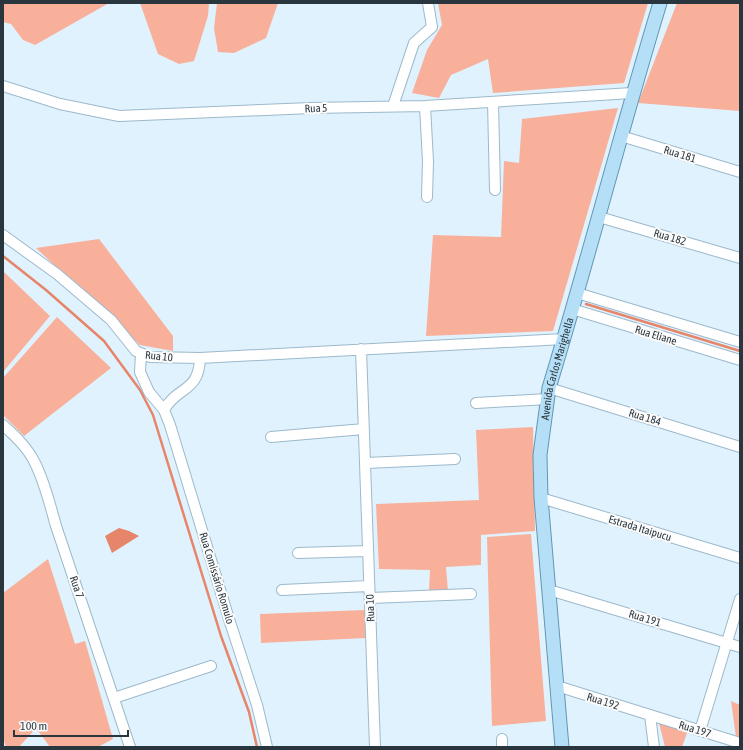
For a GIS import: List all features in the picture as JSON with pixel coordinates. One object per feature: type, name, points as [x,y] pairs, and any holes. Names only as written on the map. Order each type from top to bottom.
[{"type":"main road","name":"Avenida Carlos Marighella","points":[[562,747],[541,498],[540,455],[549,393],[576,293],[599,217],[632,93],[660,3]]},
{"type":"street","points":[[393,106],[414,43],[432,27],[428,3]]},
{"type":"street","name":"Rua 5","points":[[3,86],[60,104],[119,116],[311,108],[425,106],[632,93]]},
{"type":"street","points":[[493,102],[495,190]]},
{"type":"street","points":[[425,106],[428,161],[427,197]]},
{"type":"street","name":"Rua 181","points":[[621,136],[740,172]]},
{"type":"street","name":"Rua 182","points":[[599,217],[740,258]]},
{"type":"street","name":"Rua 10","points":[[3,235],[57,274],[110,320],[129,344],[141,354],[150,357],[200,358],[564,339]]},
{"type":"street","name":"Rua Eliane","points":[[576,293],[740,342]]},
{"type":"street","name":"Rua Eliane","points":[[572,309],[740,360]]},
{"type":"street","name":"Rua 10","points":[[361,349],[375,747]]},
{"type":"street","name":"Rua Comissário Romulo","points":[[141,354],[140,372],[148,392],[164,410],[170,424],[257,706],[267,747]]},
{"type":"street","points":[[164,410],[171,400],[188,388],[195,380],[199,369],[200,358]]},
{"type":"street","points":[[476,403],[549,393]]},
{"type":"street","name":"Rua 184","points":[[549,393],[740,447]]},
{"type":"street","name":"Rua 7","points":[[3,425],[25,447],[35,463],[130,747]]},
{"type":"street","points":[[271,437],[364,430]]},
{"type":"street","points":[[366,463],[456,459]]},
{"type":"street","name":"Estrada Itaipucu","points":[[541,498],[740,558]]},
{"type":"street","points":[[298,553],[368,552]]},
{"type":"street","points":[[282,590],[369,586]]},
{"type":"street","name":"Rua 191","points":[[549,590],[740,647]]},
{"type":"street","points":[[370,598],[471,594]]},
{"type":"street","points":[[700,731],[740,599]]},
{"type":"street","points":[[114,698],[211,666]]},
{"type":"street","name":"Rua 192","points":[[557,686],[650,715]]},
{"type":"street","points":[[650,715],[654,747]]},
{"type":"street","name":"Rua 197","points":[[650,715],[740,743]]},
{"type":"shaded area","points":[[3,3],[109,3],[35,45],[23,40],[11,24],[3,22]]},
{"type":"shaded area","points":[[140,3],[209,3],[208,16],[194,61],[179,64],[158,54]]},
{"type":"shaded area","points":[[217,3],[278,3],[266,38],[234,53],[218,52],[214,28]]},
{"type":"shaded area","points":[[438,3],[648,3],[624,83],[493,93],[488,59],[451,75],[439,98],[412,93],[427,50],[442,25]]},
{"type":"shaded area","points":[[677,3],[740,3],[740,111],[638,103]]},
{"type":"shaded area","points":[[618,108],[553,331],[426,336],[433,235],[501,237],[504,161],[519,163],[522,119]]},
{"type":"shaded area","points":[[99,239],[173,336],[173,351],[140,345],[36,248]]},
{"type":"shaded area","points":[[3,271],[50,316],[3,372]]},
{"type":"shaded area","points":[[57,317],[111,368],[24,436],[3,415],[3,378]]},
{"type":"shaded area","points":[[533,427],[535,531],[481,535],[481,565],[446,567],[448,591],[429,592],[430,570],[379,569],[376,504],[479,500],[476,430]]},
{"type":"shaded area","points":[[119,528],[139,536],[112,553],[105,536]]},
{"type":"shaded area","points":[[531,534],[546,721],[492,726],[487,537]]},
{"type":"shaded area","points":[[48,559],[75,644],[85,641],[113,739],[98,747],[50,747],[36,728],[19,747],[6,747],[3,738],[3,593]]},
{"type":"shaded area","points":[[365,610],[366,638],[261,643],[260,614]]},
{"type":"shaded area","points":[[731,701],[740,705],[740,747],[731,747],[736,737]]},
{"type":"shaded area","points":[[658,719],[691,733],[687,733],[682,747],[665,747]]},
{"type":"waterway","points":[[3,256],[46,290],[104,341],[140,390],[153,415],[221,636],[249,712],[257,747]]},
{"type":"waterway","points":[[586,304],[740,351]]}]
